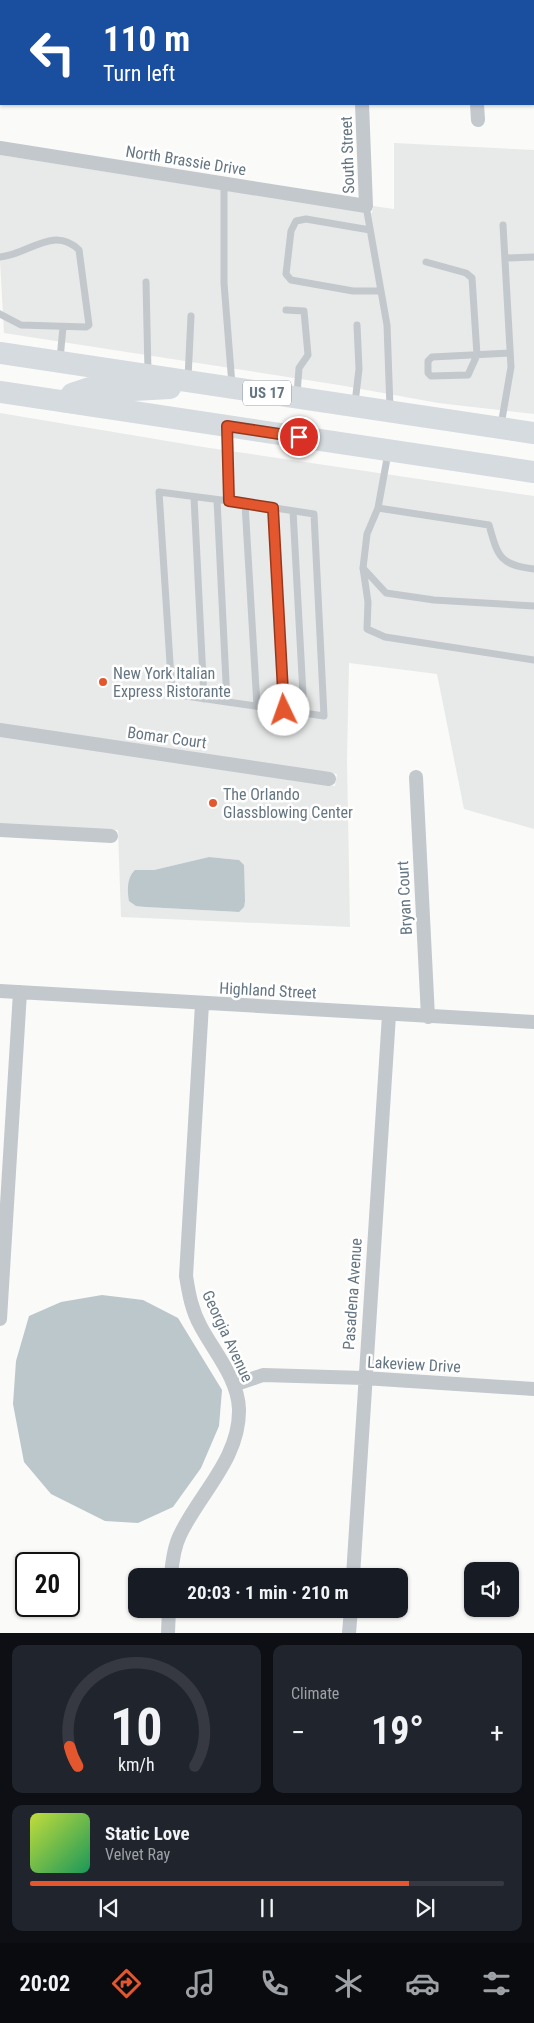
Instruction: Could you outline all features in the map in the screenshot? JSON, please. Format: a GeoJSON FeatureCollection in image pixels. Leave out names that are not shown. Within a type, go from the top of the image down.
{"type":"FeatureCollection","features":[{"type":"Feature","properties":{"kind":"main road","name":"US 17"},"geometry":{"type":"LineString","coordinates":[[0,353],[534,433]]}},
{"type":"Feature","properties":{"kind":"main road"},"geometry":{"type":"LineString","coordinates":[[66,402],[72,394],[90,388],[133,390],[226,387]]}},
{"type":"Feature","properties":{"kind":"main road","name":"US 17"},"geometry":{"type":"LineString","coordinates":[[0,392],[534,472]]}},
{"type":"Feature","properties":{"kind":"street","name":"South Street"},"geometry":{"type":"LineString","coordinates":[[362,105],[366,206]]}},
{"type":"Feature","properties":{"kind":"street"},"geometry":{"type":"LineString","coordinates":[[477,105],[478,120]]}},
{"type":"Feature","properties":{"kind":"street","name":"North Brassie Drive"},"geometry":{"type":"LineString","coordinates":[[0,148],[366,206]]}},
{"type":"Feature","properties":{"kind":"street","name":"Bomar Court"},"geometry":{"type":"LineString","coordinates":[[0,730],[329,779]]}},
{"type":"Feature","properties":{"kind":"street","name":"Bryan Court"},"geometry":{"type":"LineString","coordinates":[[416,778],[428,1017]]}},
{"type":"Feature","properties":{"kind":"street"},"geometry":{"type":"LineString","coordinates":[[0,830],[111,836]]}},
{"type":"Feature","properties":{"kind":"street","name":"Highland Street"},"geometry":{"type":"LineString","coordinates":[[0,991],[534,1022]]}},
{"type":"Feature","properties":{"kind":"street"},"geometry":{"type":"LineString","coordinates":[[0,1320],[20,992]]}},
{"type":"Feature","properties":{"kind":"street","name":"Georgia Avenue"},"geometry":{"type":"LineString","coordinates":[[173,1568],[179,1536],[223,1466],[234,1442],[239,1407],[234,1385],[201,1326],[190,1302],[186,1276],[202,1004]]}},
{"type":"Feature","properties":{"kind":"street","name":"Pasadena Avenue"},"geometry":{"type":"LineString","coordinates":[[352,1568],[389,1015]]}},
{"type":"Feature","properties":{"kind":"street","name":"Lakeview Drive"},"geometry":{"type":"LineString","coordinates":[[234,1385],[263,1375],[364,1378],[534,1389]]}},
{"type":"Feature","properties":{"kind":"street"},"geometry":{"type":"LineString","coordinates":[[168,1633],[169,1618]]}},
{"type":"Feature","properties":{"kind":"street"},"geometry":{"type":"LineString","coordinates":[[349,1633],[350,1618]]}},
{"type":"Feature","properties":{"kind":"lane"},"geometry":{"type":"LineString","coordinates":[[224,184],[226,387]]}},
{"type":"Feature","properties":{"kind":"lane"},"geometry":{"type":"LineString","coordinates":[[366,206],[387,325],[390,411]]}},
{"type":"Feature","properties":{"kind":"lane"},"geometry":{"type":"LineString","coordinates":[[370,230],[306,219],[296,221],[291,231],[286,274],[291,280],[353,291],[381,290]]}},
{"type":"Feature","properties":{"kind":"lane"},"geometry":{"type":"LineString","coordinates":[[500,428],[511,366],[503,225]]}},
{"type":"Feature","properties":{"kind":"lane"},"geometry":{"type":"LineString","coordinates":[[0,257],[48,240],[72,243],[79,250],[89,325],[86,327],[21,325],[0,314]]}},
{"type":"Feature","properties":{"kind":"lane"},"geometry":{"type":"LineString","coordinates":[[505,258],[534,257]]}},
{"type":"Feature","properties":{"kind":"lane"},"geometry":{"type":"LineString","coordinates":[[426,262],[466,273],[472,278],[477,355],[468,375],[432,376],[428,373],[428,361],[432,357],[477,355],[510,353]]}},
{"type":"Feature","properties":{"kind":"lane"},"geometry":{"type":"LineString","coordinates":[[146,282],[148,375]]}},
{"type":"Feature","properties":{"kind":"lane"},"geometry":{"type":"LineString","coordinates":[[286,310],[304,311],[308,355],[299,368],[297,397]]}},
{"type":"Feature","properties":{"kind":"lane"},"geometry":{"type":"LineString","coordinates":[[188,381],[191,316]]}},
{"type":"Feature","properties":{"kind":"lane"},"geometry":{"type":"LineString","coordinates":[[354,406],[359,369],[357,325]]}},
{"type":"Feature","properties":{"kind":"lane"},"geometry":{"type":"LineString","coordinates":[[60,362],[63,327]]}},
{"type":"Feature","properties":{"kind":"lane"},"geometry":{"type":"LineString","coordinates":[[227,426],[229,501]]}},
{"type":"Feature","properties":{"kind":"lane"},"geometry":{"type":"LineString","coordinates":[[389,450],[378,508],[367,534],[363,568],[368,602],[367,629],[385,637],[534,660]]}},
{"type":"Feature","properties":{"kind":"lane"},"geometry":{"type":"LineString","coordinates":[[158,492],[229,501],[314,514],[324,716],[172,694],[158,492]]}},
{"type":"Feature","properties":{"kind":"lane"},"geometry":{"type":"LineString","coordinates":[[194,496],[204,699]]}},
{"type":"Feature","properties":{"kind":"lane"},"geometry":{"type":"LineString","coordinates":[[217,500],[227,702]]}},
{"type":"Feature","properties":{"kind":"lane"},"geometry":{"type":"LineString","coordinates":[[245,504],[256,706]]}},
{"type":"Feature","properties":{"kind":"lane"},"geometry":{"type":"LineString","coordinates":[[273,508],[284,710]]}},
{"type":"Feature","properties":{"kind":"lane"},"geometry":{"type":"LineString","coordinates":[[378,508],[489,525],[496,550],[511,566],[534,570]]}},
{"type":"Feature","properties":{"kind":"lane"},"geometry":{"type":"LineString","coordinates":[[293,511],[304,713]]}},
{"type":"Feature","properties":{"kind":"lane"},"geometry":{"type":"LineString","coordinates":[[363,568],[386,593],[434,600],[534,606]]}},
{"type":"Feature","properties":{"kind":"shaded area"},"geometry":{"type":"Polygon","coordinates":[[[394,143],[534,150],[534,414],[438,403],[339,385],[4,333],[0,261],[0,155],[372,213],[373,206],[394,209],[394,143]]]}},
{"type":"Feature","properties":{"kind":"shaded area"},"geometry":{"type":"Polygon","coordinates":[[[0,413],[203,447],[534,496],[534,829],[464,809],[437,674],[349,663],[347,760],[350,927],[121,917],[118,830],[0,824],[0,736],[335,786],[337,774],[0,724],[0,413]],[[209,857],[154,870],[135,870],[146,907],[239,912],[239,860],[209,857]]]}},
{"type":"Feature","properties":{"kind":"shaded area"},"geometry":{"type":"Polygon","coordinates":[[[209,857],[239,860],[244,865],[245,901],[244,907],[239,912],[136,906],[129,901],[128,884],[130,876],[135,870],[154,870],[209,857]]]}},
{"type":"Feature","properties":{"kind":"shaded area"},"geometry":{"type":"Polygon","coordinates":[[[102,1295],[143,1300],[178,1318],[222,1390],[219,1426],[201,1468],[173,1507],[138,1523],[105,1521],[51,1494],[24,1462],[13,1404],[16,1361],[29,1316],[61,1302],[102,1295]]]}},
{"type":"Feature","properties":{"kind":"place","name":"New York Italian Express Ristorante"},"geometry":{"type":"Point","coordinates":[103,682]}},
{"type":"Feature","properties":{"kind":"place","name":"The Orlando Glassblowing Center"},"geometry":{"type":"Point","coordinates":[213,803]}},
{"type":"Feature","properties":{"kind":"route"},"geometry":{"type":"LineString","coordinates":[[284,710],[273,508],[229,501],[227,426],[299,437]]}}]}
